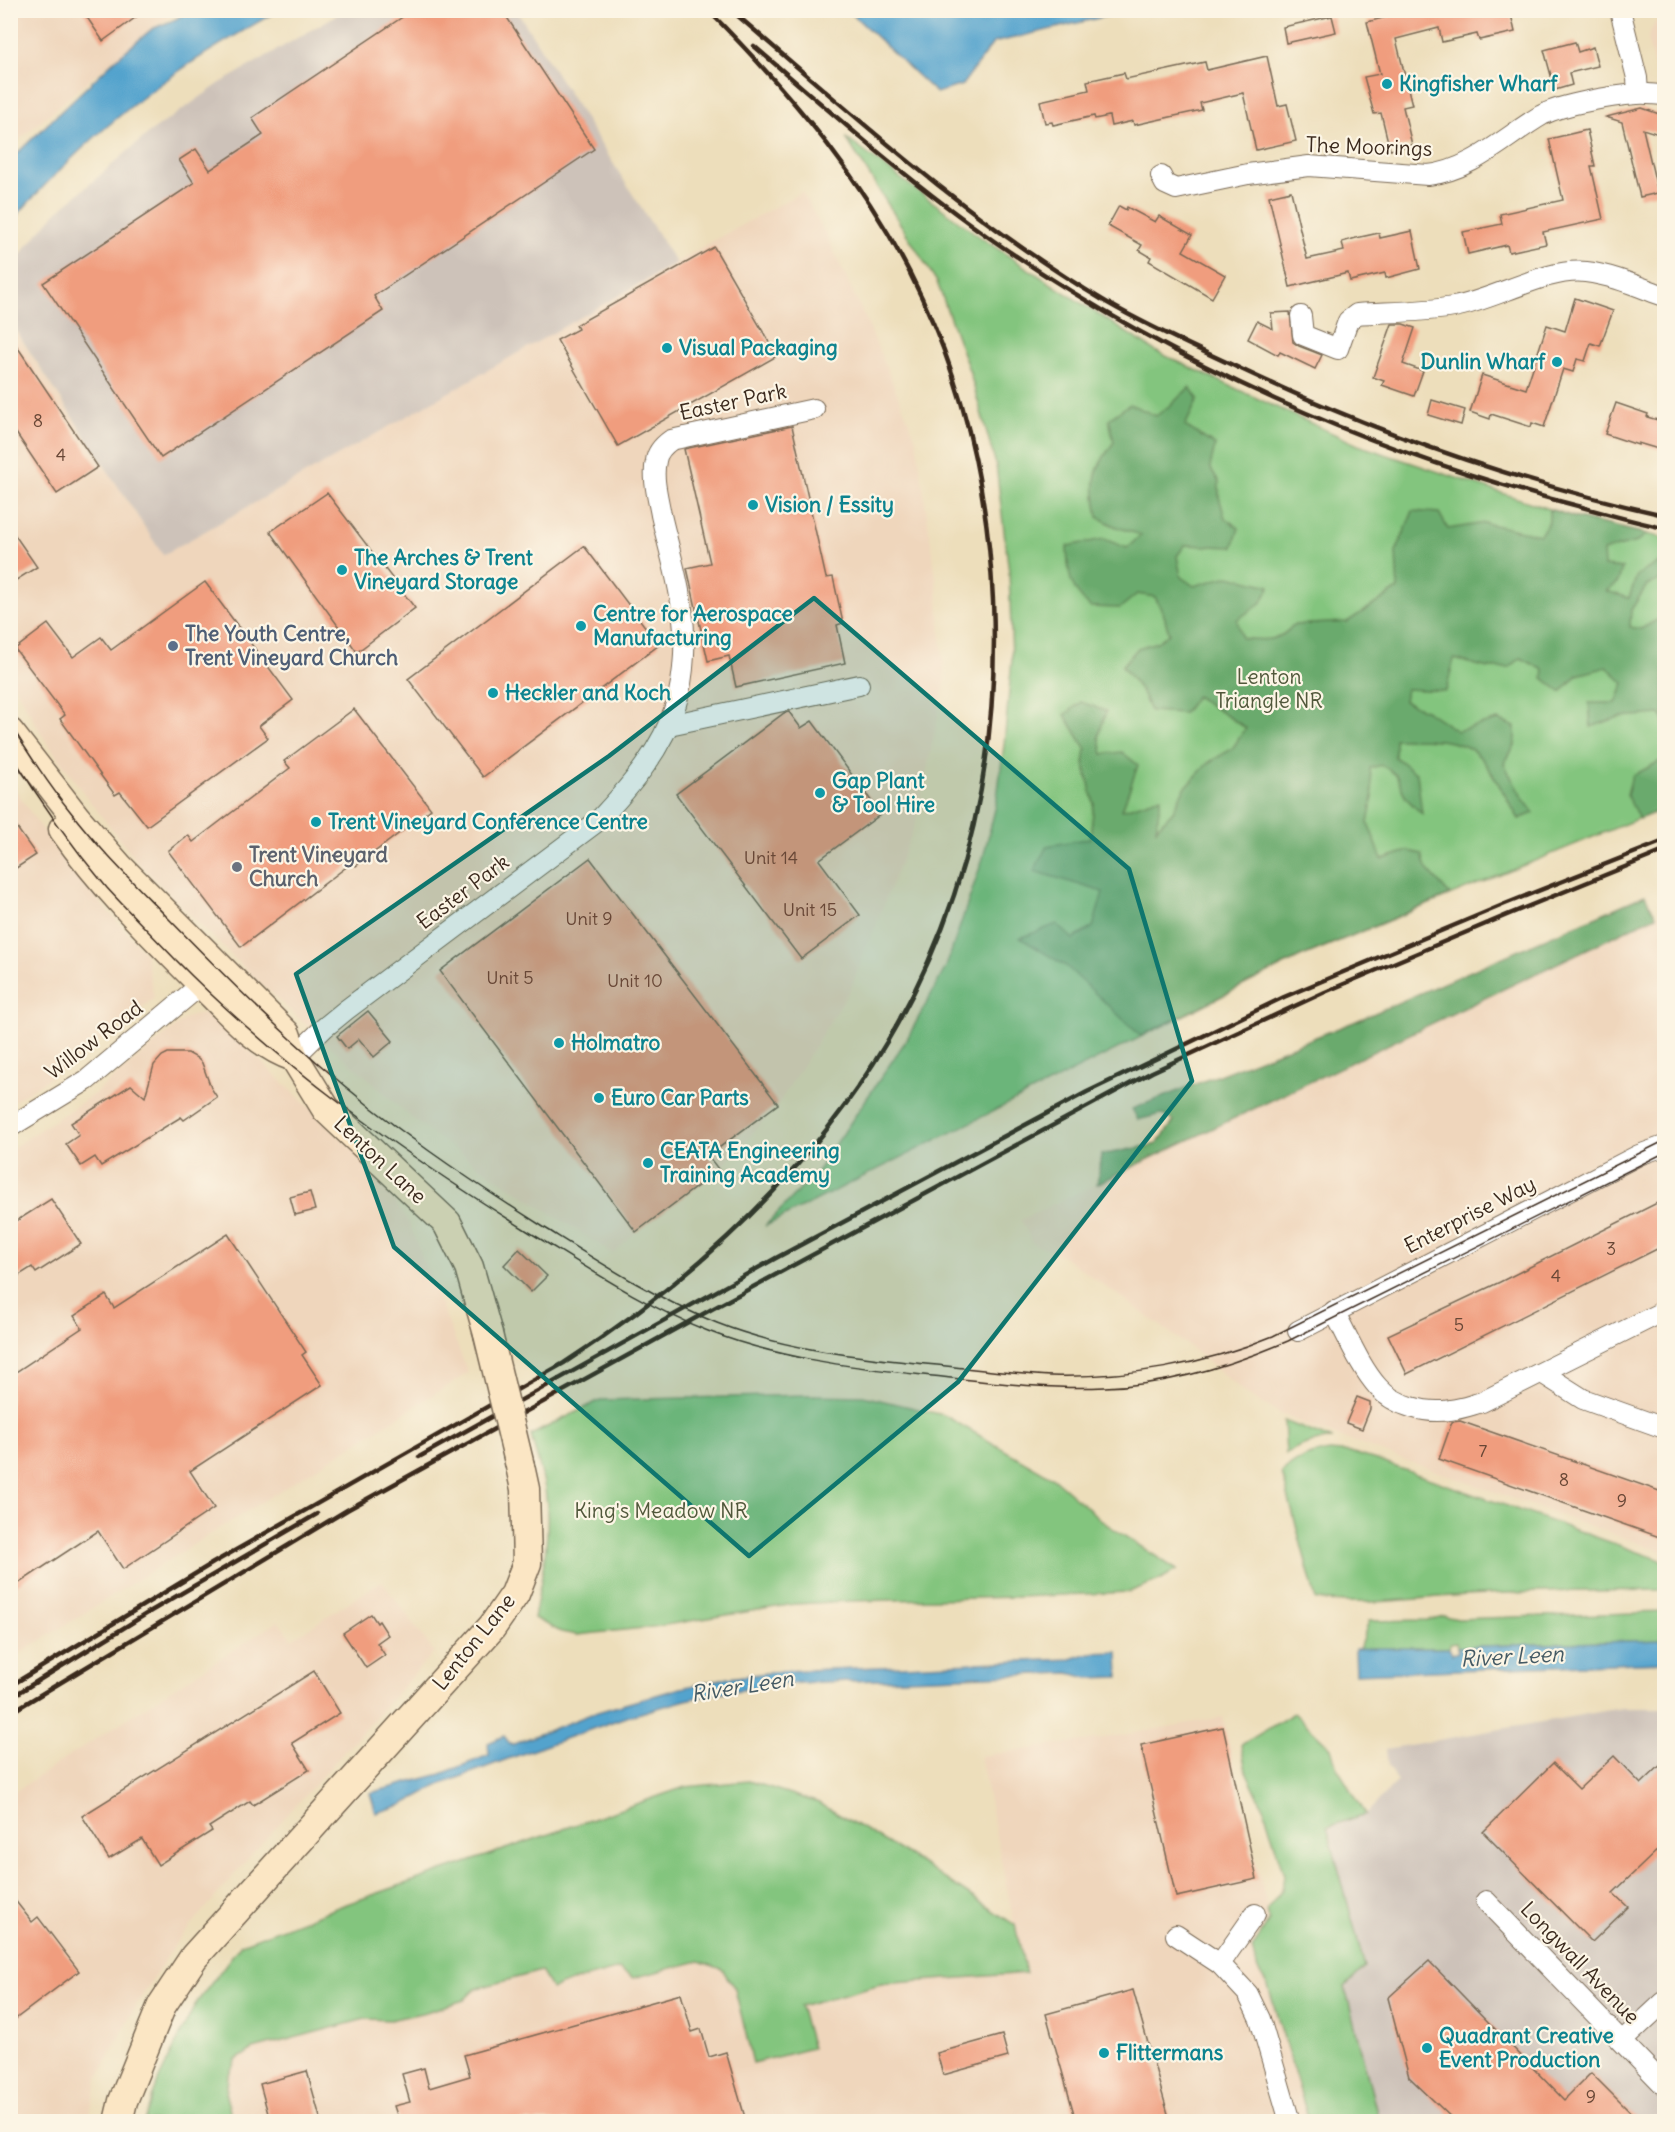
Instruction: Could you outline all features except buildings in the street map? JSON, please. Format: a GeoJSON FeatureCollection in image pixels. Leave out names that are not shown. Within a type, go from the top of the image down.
{"type":"FeatureCollection","features":[{"type":"Feature","properties":{"kind":"street"},"geometry":{"type":"LineString","coordinates":[[1620,10],[1637,78],[1638,93],[1665,96]]}},
{"type":"Feature","properties":{"kind":"street","name":"The Moorings"},"geometry":{"type":"LineString","coordinates":[[1161,176],[1165,184],[1176,189],[1248,174],[1309,166],[1428,175],[1442,174],[1469,161],[1544,114],[1584,102],[1638,93]]}},
{"type":"Feature","properties":{"kind":"street"},"geometry":{"type":"LineString","coordinates":[[1301,316],[1303,335],[1338,349],[1348,321],[1358,314],[1454,307],[1571,271],[1604,275],[1665,296]]}},
{"type":"Feature","properties":{"kind":"street","name":"Easter Park"},"geometry":{"type":"LineString","coordinates":[[294,1057],[324,1028],[598,820],[628,788],[649,759],[669,725],[677,703],[684,632],[682,607],[656,490],[656,459],[659,451],[672,440],[814,409]]}},
{"type":"Feature","properties":{"kind":"street"},"geometry":{"type":"LineString","coordinates":[[669,725],[859,685]]}},
{"type":"Feature","properties":{"kind":"street","name":"Lenton Lane"},"geometry":{"type":"LineString","coordinates":[[10,733],[98,843],[199,949],[286,1034],[294,1057],[326,1109],[447,1223],[469,1267],[488,1334],[525,1489],[527,1563],[515,1594],[492,1627],[194,1957],[162,2005],[123,2101],[118,2121]]}},
{"type":"Feature","properties":{"kind":"street"},"geometry":{"type":"LineString","coordinates":[[10,740],[45,803],[74,845],[112,892],[251,1032],[279,1052],[294,1057]]}},
{"type":"Feature","properties":{"kind":"street"},"geometry":{"type":"LineString","coordinates":[[199,949],[202,984]]}},
{"type":"Feature","properties":{"kind":"street","name":"Willow Road"},"geometry":{"type":"LineString","coordinates":[[10,1127],[87,1080],[202,984]]}},
{"type":"Feature","properties":{"kind":"street","name":"Enterprise Way"},"geometry":{"type":"LineString","coordinates":[[1298,1331],[1640,1155],[1665,1146]]}},
{"type":"Feature","properties":{"kind":"street"},"geometry":{"type":"LineString","coordinates":[[1334,1311],[1379,1389],[1398,1402],[1425,1411],[1450,1410],[1482,1402],[1665,1311]]}},
{"type":"Feature","properties":{"kind":"street"},"geometry":{"type":"LineString","coordinates":[[1542,1373],[1583,1399],[1665,1428]]}},
{"type":"Feature","properties":{"kind":"street","name":"Longwall Avenue"},"geometry":{"type":"LineString","coordinates":[[1486,1900],[1665,2085]]}},
{"type":"Feature","properties":{"kind":"street"},"geometry":{"type":"LineString","coordinates":[[1220,1964],[1254,1914]]}},
{"type":"Feature","properties":{"kind":"street"},"geometry":{"type":"LineString","coordinates":[[1176,1935],[1220,1964],[1248,1994],[1260,2019],[1290,2121]]}},
{"type":"Feature","properties":{"kind":"street"},"geometry":{"type":"LineString","coordinates":[[1622,2041],[1665,2002]]}},
{"type":"Feature","properties":{"kind":"highlighted area"},"geometry":{"type":"Polygon","coordinates":[[[814,598],[1129,869],[1192,1081],[958,1382],[749,1556],[394,1247],[296,974],[609,756],[814,598]]]}},
{"type":"Feature","properties":{"kind":"shaded area"},"geometry":{"type":"Polygon","coordinates":[[[345,10],[517,11],[676,263],[163,555],[11,323],[10,271],[24,250],[55,214],[148,134],[219,84],[345,10]]]}},
{"type":"Feature","properties":{"kind":"shaded area"},"geometry":{"type":"Polygon","coordinates":[[[11,11],[181,11],[149,30],[22,137],[11,149],[11,11]]]}},
{"type":"Feature","properties":{"kind":"shaded area"},"geometry":{"type":"Polygon","coordinates":[[[1664,11],[1664,71],[1654,67],[1648,42],[1649,34],[1664,11]]]}},
{"type":"Feature","properties":{"kind":"shaded area"},"geometry":{"type":"Polygon","coordinates":[[[802,192],[827,237],[868,324],[916,439],[936,578],[945,683],[916,822],[851,988],[777,1106],[721,1169],[636,1232],[613,1254],[477,1165],[418,1123],[292,1012],[140,865],[42,735],[11,679],[10,323],[163,555],[802,192]]]}},
{"type":"Feature","properties":{"kind":"shaded area"},"geometry":{"type":"Polygon","coordinates":[[[10,782],[37,822],[99,901],[145,953],[154,998],[72,1063],[11,1103],[10,782]]]}},
{"type":"Feature","properties":{"kind":"shaded area"},"geometry":{"type":"Polygon","coordinates":[[[1664,912],[1664,1552],[1306,1425],[1279,1413],[1248,1395],[1186,1344],[1063,1256],[1032,1243],[1021,1220],[1664,912]]]}},
{"type":"Feature","properties":{"kind":"shaded area"},"geometry":{"type":"Polygon","coordinates":[[[202,1013],[213,1015],[374,1170],[409,1223],[468,1373],[11,1659],[11,1149],[94,1094],[186,1018],[202,1013]]]}},
{"type":"Feature","properties":{"kind":"shaded area"},"geometry":{"type":"Polygon","coordinates":[[[382,1581],[434,1652],[252,1854],[176,1943],[138,2002],[99,2076],[88,2121],[11,2121],[11,1794],[278,1621],[292,1639],[382,1581]]]}},
{"type":"Feature","properties":{"kind":"shaded area"},"geometry":{"type":"Polygon","coordinates":[[[1622,1708],[1664,1708],[1664,2121],[1379,2121],[1345,1987],[1327,1827],[1366,1814],[1398,1781],[1388,1766],[1386,1749],[1622,1708]]]}},
{"type":"Feature","properties":{"kind":"shaded area"},"geometry":{"type":"Polygon","coordinates":[[[1223,1717],[1270,1920],[1258,1970],[1268,1986],[1309,2121],[144,2122],[158,2081],[195,2005],[241,1944],[341,1906],[685,1787],[749,1781],[819,1803],[913,1858],[1014,1924],[980,1756],[1123,1735],[1223,1717]]]}},
{"type":"Feature","properties":{"kind":"green space","name":"Lenton Triangle NR"},"geometry":{"type":"Polygon","coordinates":[[[846,138],[987,242],[1155,351],[1358,445],[1577,518],[1664,538],[1664,808],[1300,957],[765,1226],[817,1172],[907,1039],[946,967],[983,858],[996,805],[1012,659],[1009,572],[996,465],[970,373],[937,282],[846,138]]]}},
{"type":"Feature","properties":{"kind":"green space"},"geometry":{"type":"Polygon","coordinates":[[[1190,387],[1198,399],[1185,426],[1215,445],[1210,467],[1219,482],[1219,497],[1225,518],[1239,528],[1233,547],[1185,545],[1177,556],[1181,577],[1194,586],[1229,576],[1270,586],[1262,602],[1237,620],[1242,638],[1270,639],[1282,635],[1293,625],[1347,622],[1398,589],[1396,552],[1413,511],[1439,513],[1448,529],[1485,523],[1540,535],[1549,521],[1549,509],[1647,534],[1637,542],[1603,551],[1604,566],[1622,568],[1618,582],[1606,591],[1629,598],[1637,575],[1658,563],[1664,572],[1664,579],[1647,585],[1631,610],[1630,627],[1641,629],[1664,616],[1664,720],[1660,714],[1619,717],[1591,727],[1589,703],[1616,703],[1624,683],[1607,667],[1577,675],[1561,692],[1543,678],[1544,670],[1521,658],[1509,668],[1488,668],[1454,659],[1446,691],[1406,689],[1404,701],[1427,711],[1457,731],[1498,720],[1515,727],[1515,745],[1504,764],[1522,797],[1534,813],[1519,819],[1485,763],[1472,750],[1445,741],[1395,739],[1395,757],[1417,774],[1422,814],[1406,798],[1396,775],[1382,765],[1370,768],[1373,797],[1368,823],[1382,859],[1408,851],[1422,854],[1426,868],[1450,895],[1300,957],[1141,1036],[1066,966],[1020,938],[1057,924],[1073,939],[1093,927],[1103,892],[1034,871],[1047,846],[1090,838],[1094,803],[1084,764],[1086,749],[1065,715],[1081,702],[1106,711],[1099,736],[1103,754],[1122,752],[1138,765],[1122,810],[1161,797],[1156,829],[1173,811],[1184,789],[1209,762],[1232,749],[1246,728],[1196,696],[1184,713],[1150,711],[1142,692],[1122,666],[1138,648],[1157,642],[1169,634],[1164,615],[1155,597],[1137,594],[1120,608],[1090,607],[1074,587],[1069,573],[1067,546],[1104,539],[1127,548],[1141,535],[1114,526],[1098,517],[1095,494],[1096,477],[1101,461],[1114,442],[1109,419],[1130,404],[1156,416],[1190,387]]]}},
{"type":"Feature","properties":{"kind":"green space"},"geometry":{"type":"Polygon","coordinates":[[[1664,759],[1664,809],[1639,819],[1627,795],[1632,776],[1664,759]]]}},
{"type":"Feature","properties":{"kind":"green space"},"geometry":{"type":"Polygon","coordinates":[[[1645,895],[1656,916],[1097,1184],[1101,1155],[1157,1144],[1174,1121],[1162,1114],[1138,1120],[1132,1109],[1354,1022],[1645,895]]]}},
{"type":"Feature","properties":{"kind":"green space","name":"King's Meadow NR"},"geometry":{"type":"Polygon","coordinates":[[[808,1395],[863,1396],[944,1415],[1053,1478],[1106,1524],[1177,1570],[1129,1592],[795,1604],[653,1627],[577,1635],[561,1632],[534,1618],[547,1538],[547,1505],[531,1435],[600,1400],[808,1395]]]}},
{"type":"Feature","properties":{"kind":"green space"},"geometry":{"type":"Polygon","coordinates":[[[1284,1421],[1333,1440],[1308,1443],[1286,1454],[1284,1421]]]}},
{"type":"Feature","properties":{"kind":"green space"},"geometry":{"type":"Polygon","coordinates":[[[1329,1451],[1353,1453],[1376,1460],[1664,1561],[1664,1590],[1467,1595],[1373,1602],[1316,1600],[1282,1473],[1304,1458],[1329,1451]]]}},
{"type":"Feature","properties":{"kind":"green space"},"geometry":{"type":"Polygon","coordinates":[[[1664,1612],[1664,1640],[1457,1647],[1456,1643],[1450,1644],[1449,1648],[1359,1649],[1369,1621],[1427,1620],[1444,1616],[1458,1619],[1664,1612]]]}},
{"type":"Feature","properties":{"kind":"green space"},"geometry":{"type":"Polygon","coordinates":[[[1294,1713],[1331,1748],[1337,1768],[1366,1814],[1327,1827],[1365,1967],[1345,1987],[1379,2121],[1309,2121],[1268,1986],[1258,1970],[1252,1949],[1269,1920],[1267,1910],[1282,1890],[1284,1875],[1264,1809],[1246,1771],[1241,1745],[1294,1713]]]}},
{"type":"Feature","properties":{"kind":"green space"},"geometry":{"type":"Polygon","coordinates":[[[749,1781],[819,1803],[913,1858],[1015,1925],[1026,1973],[881,1984],[800,2006],[812,2048],[753,2063],[735,1989],[722,1969],[699,1961],[633,1978],[619,1969],[560,1985],[552,1990],[541,1971],[475,1989],[464,2000],[426,2012],[390,2020],[365,2019],[253,2049],[236,2060],[228,2076],[226,2096],[233,2121],[144,2121],[158,2081],[195,2005],[241,1944],[341,1906],[685,1787],[749,1781]]]}},
{"type":"Feature","properties":{"kind":"water"},"geometry":{"type":"Polygon","coordinates":[[[190,10],[277,11],[169,78],[115,119],[44,186],[11,222],[11,159],[116,59],[152,29],[190,10]]]}},
{"type":"Feature","properties":{"kind":"water"},"geometry":{"type":"Polygon","coordinates":[[[849,11],[1128,11],[993,43],[962,85],[936,93],[849,11]]]}},
{"type":"Feature","properties":{"kind":"water","name":"River Leen"},"geometry":{"type":"Polygon","coordinates":[[[1664,1640],[1664,1662],[1356,1674],[1355,1649],[1449,1648],[1452,1654],[1458,1652],[1457,1647],[1664,1640]]]}},
{"type":"Feature","properties":{"kind":"water","name":"River Leen"},"geometry":{"type":"Polygon","coordinates":[[[1118,1652],[1119,1677],[1088,1678],[1069,1673],[797,1683],[724,1692],[623,1718],[439,1785],[402,1805],[376,1813],[370,1793],[441,1774],[489,1755],[488,1743],[504,1736],[511,1745],[594,1713],[721,1679],[783,1671],[1071,1659],[1089,1653],[1118,1652]]]}},
{"type":"Feature","properties":{"kind":"tram line"},"geometry":{"type":"LineString","coordinates":[[10,724],[54,790],[105,852],[167,917],[299,1047],[373,1109],[515,1209],[608,1267],[694,1313],[765,1339],[815,1350],[865,1357],[1051,1376],[1108,1375],[1192,1362],[1220,1355],[1273,1336],[1664,1141]]}},
{"type":"Feature","properties":{"kind":"tram line"},"geometry":{"type":"LineString","coordinates":[[10,752],[68,839],[107,888],[215,998],[300,1072],[435,1171],[595,1273],[684,1321],[734,1340],[787,1355],[868,1369],[991,1382],[1082,1388],[1129,1385],[1199,1373],[1288,1341],[1664,1153]]}},
{"type":"Feature","properties":{"kind":"railway"},"geometry":{"type":"LineString","coordinates":[[10,1686],[213,1563],[564,1363],[662,1293],[749,1216],[825,1132],[887,1041],[936,943],[971,836],[990,722],[993,600],[986,522],[972,445],[951,370],[937,334],[902,257],[879,218],[828,145],[800,110],[708,10]]}},
{"type":"Feature","properties":{"kind":"railway"},"geometry":{"type":"LineString","coordinates":[[731,10],[866,126],[959,201],[1006,237],[1122,311],[1292,392],[1396,435],[1502,472],[1664,515]]}},
{"type":"Feature","properties":{"kind":"railway"},"geometry":{"type":"LineString","coordinates":[[754,46],[901,171],[962,218],[1061,285],[1130,326],[1274,399],[1349,431],[1501,484],[1664,528]]}},
{"type":"Feature","properties":{"kind":"railway"},"geometry":{"type":"LineString","coordinates":[[419,1457],[776,1258],[1087,1092],[1284,997],[1505,904],[1664,841]]}},
{"type":"Feature","properties":{"kind":"railway"},"geometry":{"type":"LineString","coordinates":[[10,1713],[347,1510],[712,1309],[1152,1072],[1325,992],[1664,851]]}},
{"type":"Feature","properties":{"kind":"railway"},"geometry":{"type":"LineString","coordinates":[[10,1698],[151,1611],[317,1514]]}},
{"type":"Feature","properties":{"kind":"place","name":"Kingfisher Wharf"},"geometry":{"type":"Point","coordinates":[1387,84]}},
{"type":"Feature","properties":{"kind":"place","name":"Visual Packaging"},"geometry":{"type":"Point","coordinates":[667,348]}},
{"type":"Feature","properties":{"kind":"place","name":"Dunlin Wharf"},"geometry":{"type":"Point","coordinates":[1557,362]}},
{"type":"Feature","properties":{"kind":"place","name":"Vision / Essity"},"geometry":{"type":"Point","coordinates":[753,505]}},
{"type":"Feature","properties":{"kind":"place","name":"The Arches & Trent Vineyard Storage"},"geometry":{"type":"Point","coordinates":[342,570]}},
{"type":"Feature","properties":{"kind":"place","name":"Centre for Aerospace Manufacturing"},"geometry":{"type":"Point","coordinates":[581,626]}},
{"type":"Feature","properties":{"kind":"place","name":"The Youth Centre, Trent Vineyard Church"},"geometry":{"type":"Point","coordinates":[173,646]}},
{"type":"Feature","properties":{"kind":"place","name":"Heckler and Koch"},"geometry":{"type":"Point","coordinates":[493,693]}},
{"type":"Feature","properties":{"kind":"place","name":"Gap Plant & Tool Hire"},"geometry":{"type":"Point","coordinates":[820,793]}},
{"type":"Feature","properties":{"kind":"place","name":"Trent Vineyard Conference Centre"},"geometry":{"type":"Point","coordinates":[316,822]}},
{"type":"Feature","properties":{"kind":"place","name":"Trent Vineyard Church"},"geometry":{"type":"Point","coordinates":[237,867]}},
{"type":"Feature","properties":{"kind":"place","name":"Holmatro"},"geometry":{"type":"Point","coordinates":[559,1043]}},
{"type":"Feature","properties":{"kind":"place","name":"Euro Car Parts"},"geometry":{"type":"Point","coordinates":[599,1098]}},
{"type":"Feature","properties":{"kind":"place","name":"CEATA Engineering Training Academy"},"geometry":{"type":"Point","coordinates":[648,1163]}},
{"type":"Feature","properties":{"kind":"place","name":"Quadrant Creative Event Production"},"geometry":{"type":"Point","coordinates":[1427,2048]}},
{"type":"Feature","properties":{"kind":"place","name":"Flittermans"},"geometry":{"type":"Point","coordinates":[1104,2053]}}]}
